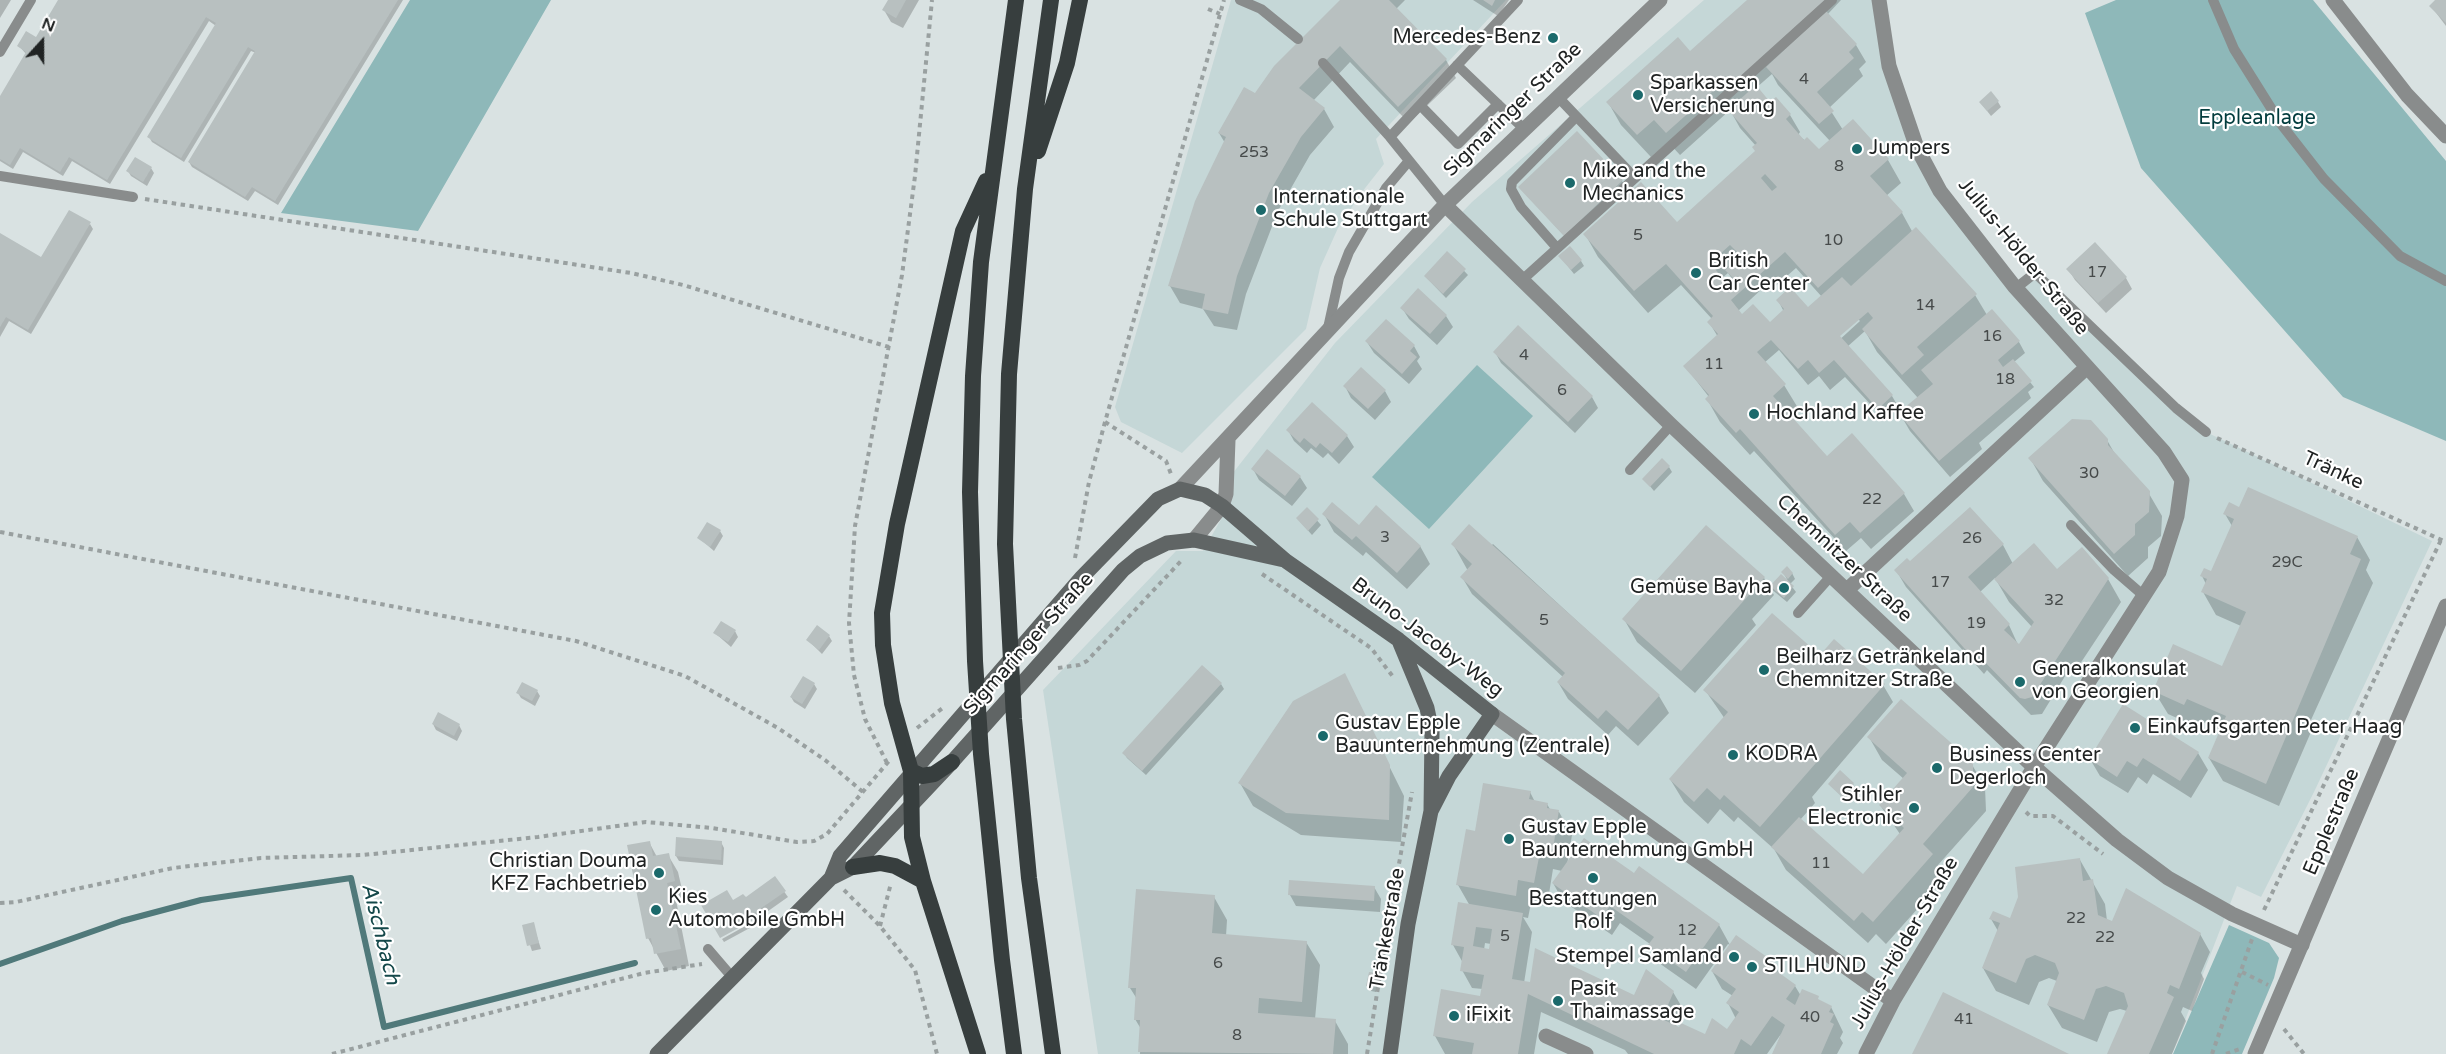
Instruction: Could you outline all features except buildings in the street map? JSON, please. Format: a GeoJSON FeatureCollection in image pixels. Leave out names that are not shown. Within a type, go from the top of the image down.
{"type":"FeatureCollection","features":[{"type":"Feature","properties":{"kind":"highway"},"geometry":{"type":"LineString","coordinates":[[1014,1054],[981,754],[975,661],[970,492],[973,387],[981,262],[992,166],[1016,0]]}},
{"type":"Feature","properties":{"kind":"highway"},"geometry":{"type":"LineString","coordinates":[[1051,0],[1025,189],[1005,431],[1007,624],[1014,719],[1029,878],[1053,1054]]}},
{"type":"Feature","properties":{"kind":"highway"},"geometry":{"type":"LineString","coordinates":[[1025,189],[1067,63],[1080,0]]}},
{"type":"Feature","properties":{"kind":"highway"},"geometry":{"type":"LineString","coordinates":[[978,1054],[923,881],[912,837],[911,771],[886,674],[882,613],[887,574],[963,231],[992,166]]}},
{"type":"Feature","properties":{"kind":"highway"},"geometry":{"type":"LineString","coordinates":[[911,771],[922,776],[934,774],[952,762]]}},
{"type":"Feature","properties":{"kind":"highway"},"geometry":{"type":"LineString","coordinates":[[853,867],[880,863],[895,866],[923,881]]}},
{"type":"Feature","properties":{"kind":"main road","name":"Sigmaringer Straße"},"geometry":{"type":"LineString","coordinates":[[831,878],[840,856],[911,771],[1125,531],[1158,499],[1180,489]]}},
{"type":"Feature","properties":{"kind":"main road","name":"Bruno-Jacoby-Weg"},"geometry":{"type":"LineString","coordinates":[[1180,489],[1205,495],[1222,506],[1286,561],[1399,640],[1492,714]]}},
{"type":"Feature","properties":{"kind":"main road","name":"Sigmaringer Straße"},"geometry":{"type":"LineString","coordinates":[[657,1054],[831,878],[853,867],[952,762],[1123,570],[1140,556],[1167,543],[1192,548]]}},
{"type":"Feature","properties":{"kind":"main road","name":"Bruno-Jacoby-Weg"},"geometry":{"type":"LineString","coordinates":[[1192,548],[1286,561]]}},
{"type":"Feature","properties":{"kind":"main road","name":"Tränkestraße"},"geometry":{"type":"LineString","coordinates":[[1390,1054],[1408,924],[1431,811],[1432,732],[1427,708],[1399,640]]}},
{"type":"Feature","properties":{"kind":"main road","name":"Tränkestraße"},"geometry":{"type":"LineString","coordinates":[[1431,811],[1449,776],[1492,714]]}},
{"type":"Feature","properties":{"kind":"street","name":"Sigmaringer Straße"},"geometry":{"type":"LineString","coordinates":[[1180,489],[1445,205],[1523,128],[1660,0]]}},
{"type":"Feature","properties":{"kind":"street","name":"Julius-Hölder-Straße"},"geometry":{"type":"LineString","coordinates":[[1866,1054],[1893,1001],[2034,767],[2159,572],[2177,516],[2182,480],[2164,452],[2016,288],[1940,191],[1917,148],[1889,66],[1879,0]]}},
{"type":"Feature","properties":{"kind":"street"},"geometry":{"type":"LineString","coordinates":[[2333,0],[2407,95],[2446,136]]}},
{"type":"Feature","properties":{"kind":"street","name":"Chemnitzer Straße"},"geometry":{"type":"LineString","coordinates":[[1445,205],[1671,425],[2034,767],[2117,840],[2168,878],[2232,914],[2302,945]]}},
{"type":"Feature","properties":{"kind":"street"},"geometry":{"type":"LineString","coordinates":[[1847,590],[2087,367]]}},
{"type":"Feature","properties":{"kind":"street"},"geometry":{"type":"LineString","coordinates":[[1192,548],[1222,506],[1226,494],[1228,440]]}},
{"type":"Feature","properties":{"kind":"street","name":"Epplestraße"},"geometry":{"type":"LineString","coordinates":[[2255,1054],[2446,606]]}},
{"type":"Feature","properties":{"kind":"street","name":"Bruno-Jacoby-Weg"},"geometry":{"type":"LineString","coordinates":[[1492,714],[1893,1001]]}},
{"type":"Feature","properties":{"kind":"street"},"geometry":{"type":"LineString","coordinates":[[1546,1036],[1586,1054]]}},
{"type":"Feature","properties":{"kind":"lane"},"geometry":{"type":"LineString","coordinates":[[0,52],[31,0]]}},
{"type":"Feature","properties":{"kind":"lane"},"geometry":{"type":"LineString","coordinates":[[1240,0],[1261,9],[1298,39]]}},
{"type":"Feature","properties":{"kind":"lane"},"geometry":{"type":"LineString","coordinates":[[1390,137],[1518,0]]}},
{"type":"Feature","properties":{"kind":"lane"},"geometry":{"type":"LineString","coordinates":[[1521,281],[1832,0]]}},
{"type":"Feature","properties":{"kind":"lane"},"geometry":{"type":"LineString","coordinates":[[2213,0],[2234,49],[2281,124],[2324,178],[2400,256],[2446,281]]}},
{"type":"Feature","properties":{"kind":"lane"},"geometry":{"type":"LineString","coordinates":[[1323,63],[1390,137],[1445,205]]}},
{"type":"Feature","properties":{"kind":"lane"},"geometry":{"type":"LineString","coordinates":[[1457,65],[1523,128]]}},
{"type":"Feature","properties":{"kind":"lane"},"geometry":{"type":"LineString","coordinates":[[1557,96],[1635,177]]}},
{"type":"Feature","properties":{"kind":"lane"},"geometry":{"type":"LineString","coordinates":[[1420,105],[1458,144],[1498,104]]}},
{"type":"Feature","properties":{"kind":"lane"},"geometry":{"type":"LineString","coordinates":[[1557,248],[1521,207],[1511,189],[1512,182],[1576,117]]}},
{"type":"Feature","properties":{"kind":"lane"},"geometry":{"type":"LineString","coordinates":[[1328,328],[1339,278],[1350,252],[1386,188],[1408,162]]}},
{"type":"Feature","properties":{"kind":"lane"},"geometry":{"type":"LineString","coordinates":[[0,176],[133,197]]}},
{"type":"Feature","properties":{"kind":"lane"},"geometry":{"type":"LineString","coordinates":[[2016,288],[2035,273],[2176,408],[2206,432]]}},
{"type":"Feature","properties":{"kind":"lane"},"geometry":{"type":"LineString","coordinates":[[1630,470],[1671,425]]}},
{"type":"Feature","properties":{"kind":"lane"},"geometry":{"type":"LineString","coordinates":[[2071,525],[2114,570],[2144,596]]}},
{"type":"Feature","properties":{"kind":"lane"},"geometry":{"type":"LineString","coordinates":[[1798,613],[1831,576]]}},
{"type":"Feature","properties":{"kind":"lane"},"geometry":{"type":"LineString","coordinates":[[708,950],[732,977]]}},
{"type":"Feature","properties":{"kind":"path"},"geometry":{"type":"LineString","coordinates":[[0,903],[16,902],[173,868],[261,858],[363,855],[538,837],[646,822],[712,828],[797,842],[814,841],[827,834],[887,763],[866,719],[854,675],[849,623],[855,526],[889,347],[915,176],[932,0]]}},
{"type":"Feature","properties":{"kind":"path"},"geometry":{"type":"LineString","coordinates":[[1075,565],[1076,547],[1089,482],[1224,0]]}},
{"type":"Feature","properties":{"kind":"path"},"geometry":{"type":"LineString","coordinates":[[1208,9],[1220,14]]}},
{"type":"Feature","properties":{"kind":"path"},"geometry":{"type":"LineString","coordinates":[[133,197],[631,273],[683,285],[889,347]]}},
{"type":"Feature","properties":{"kind":"path"},"geometry":{"type":"LineString","coordinates":[[1105,422],[1166,460],[1180,489]]}},
{"type":"Feature","properties":{"kind":"path","name":"Tränke"},"geometry":{"type":"LineString","coordinates":[[2206,432],[2444,541]]}},
{"type":"Feature","properties":{"kind":"path"},"geometry":{"type":"LineString","coordinates":[[0,532],[576,640],[686,676],[778,728],[825,760],[863,792]]}},
{"type":"Feature","properties":{"kind":"path"},"geometry":{"type":"LineString","coordinates":[[2212,1054],[2258,926],[2444,541]]}},
{"type":"Feature","properties":{"kind":"path"},"geometry":{"type":"LineString","coordinates":[[1054,669],[1079,665],[1086,661],[1192,548]]}},
{"type":"Feature","properties":{"kind":"path"},"geometry":{"type":"LineString","coordinates":[[1255,570],[1371,648],[1397,683]]}},
{"type":"Feature","properties":{"kind":"path"},"geometry":{"type":"LineString","coordinates":[[1390,913],[1412,790]]}},
{"type":"Feature","properties":{"kind":"path"},"geometry":{"type":"LineString","coordinates":[[2014,800],[2030,816],[2053,816],[2089,843]]}},
{"type":"Feature","properties":{"kind":"path"},"geometry":{"type":"LineString","coordinates":[[831,878],[880,926],[915,970],[937,1054]]}},
{"type":"Feature","properties":{"kind":"path"},"geometry":{"type":"LineString","coordinates":[[1367,1054],[1388,925]]}},
{"type":"Feature","properties":{"kind":"path"},"geometry":{"type":"LineString","coordinates":[[332,1054],[644,973],[717,962]]}},
{"type":"Feature","properties":{"kind":"path"},"geometry":{"type":"LineString","coordinates":[[2242,972],[2282,992]]}},
{"type":"Feature","properties":{"kind":"path"},"geometry":{"type":"LineString","coordinates":[[2270,1020],[2286,1030],[2304,1054]]}},
{"type":"Feature","properties":{"kind":"shaded area","name":"Internationale Schule Stuttgart"},"geometry":{"type":"Polygon","coordinates":[[[1231,0],[1506,0],[1376,139],[1384,164],[1338,228],[1320,268],[1306,329],[1182,453],[1121,422],[1115,407],[1231,0]]]}},
{"type":"Feature","properties":{"kind":"shaded area"},"geometry":{"type":"Polygon","coordinates":[[[1704,0],[1879,0],[1917,148],[2015,288],[2035,273],[2206,432],[2432,541],[2314,792],[2261,897],[2237,886],[2172,1054],[1098,1054],[1043,690],[1176,551],[1203,551],[1228,507],[1225,483],[1335,343],[1472,202],[1704,0]]]}},
{"type":"Feature","properties":{"kind":"green space"},"geometry":{"type":"Polygon","coordinates":[[[410,0],[551,0],[418,231],[281,213],[410,0]]]}},
{"type":"Feature","properties":{"kind":"green space","name":"Eppleanlage"},"geometry":{"type":"Polygon","coordinates":[[[2116,0],[2313,0],[2446,161],[2446,441],[2343,397],[2141,168],[2085,13],[2116,0]]]}},
{"type":"Feature","properties":{"kind":"green space"},"geometry":{"type":"Polygon","coordinates":[[[1477,365],[1533,416],[1429,529],[1372,477],[1477,365]]]}},
{"type":"Feature","properties":{"kind":"green space"},"geometry":{"type":"Polygon","coordinates":[[[2229,925],[2269,943],[2279,958],[2274,978],[2242,1054],[2173,1054],[2229,925]]]}},
{"type":"Feature","properties":{"kind":"waterway","name":"Aischbach"},"geometry":{"type":"LineString","coordinates":[[0,964],[122,921],[201,900],[351,878],[384,1027],[635,963]]}},
{"type":"Feature","properties":{"kind":"place","name":"Mercedes-Benz"},"geometry":{"type":"Point","coordinates":[1553,38]}},
{"type":"Feature","properties":{"kind":"place","name":"Sparkassen Versicherung"},"geometry":{"type":"Point","coordinates":[1638,95]}},
{"type":"Feature","properties":{"kind":"place","name":"Jumpers"},"geometry":{"type":"Point","coordinates":[1857,149]}},
{"type":"Feature","properties":{"kind":"place","name":"Mike and the Mechanics"},"geometry":{"type":"Point","coordinates":[1570,183]}},
{"type":"Feature","properties":{"kind":"place","name":"Internationale Schule Stuttgart"},"geometry":{"type":"Point","coordinates":[1261,210]}},
{"type":"Feature","properties":{"kind":"place","name":"British Car Center"},"geometry":{"type":"Point","coordinates":[1696,273]}},
{"type":"Feature","properties":{"kind":"place","name":"Hochland Kaffee"},"geometry":{"type":"Point","coordinates":[1754,414]}},
{"type":"Feature","properties":{"kind":"place","name":"Gemüse Bayha"},"geometry":{"type":"Point","coordinates":[1784,588]}},
{"type":"Feature","properties":{"kind":"place","name":"Beilharz Getränkeland Chemnitzer Straße"},"geometry":{"type":"Point","coordinates":[1764,670]}},
{"type":"Feature","properties":{"kind":"place","name":"Generalkonsulat von Georgien"},"geometry":{"type":"Point","coordinates":[2020,682]}},
{"type":"Feature","properties":{"kind":"place","name":"Einkaufsgarten Peter Haag"},"geometry":{"type":"Point","coordinates":[2135,728]}},
{"type":"Feature","properties":{"kind":"place","name":"Gustav Epple Bauunternehmung (Zentrale)"},"geometry":{"type":"Point","coordinates":[1323,736]}},
{"type":"Feature","properties":{"kind":"place","name":"KODRA"},"geometry":{"type":"Point","coordinates":[1733,755]}},
{"type":"Feature","properties":{"kind":"place","name":"Business Center Degerloch"},"geometry":{"type":"Point","coordinates":[1937,768]}},
{"type":"Feature","properties":{"kind":"place","name":"Stihler Electronic"},"geometry":{"type":"Point","coordinates":[1914,808]}},
{"type":"Feature","properties":{"kind":"place","name":"Gustav Epple Baunternehmung GmbH"},"geometry":{"type":"Point","coordinates":[1509,839]}},
{"type":"Feature","properties":{"kind":"place","name":"Christian Douma KFZ Fachbetrieb"},"geometry":{"type":"Point","coordinates":[659,873]}},
{"type":"Feature","properties":{"kind":"place","name":"Bestattungen Rolf"},"geometry":{"type":"Point","coordinates":[1593,878]}},
{"type":"Feature","properties":{"kind":"place","name":"Kies Automobile GmbH"},"geometry":{"type":"Point","coordinates":[656,910]}},
{"type":"Feature","properties":{"kind":"place","name":"Stempel Samland"},"geometry":{"type":"Point","coordinates":[1734,957]}},
{"type":"Feature","properties":{"kind":"place","name":"STILHUND"},"geometry":{"type":"Point","coordinates":[1752,967]}},
{"type":"Feature","properties":{"kind":"place","name":"Pasit Thaimassage"},"geometry":{"type":"Point","coordinates":[1558,1001]}},
{"type":"Feature","properties":{"kind":"place","name":"iFixit"},"geometry":{"type":"Point","coordinates":[1454,1016]}}]}
